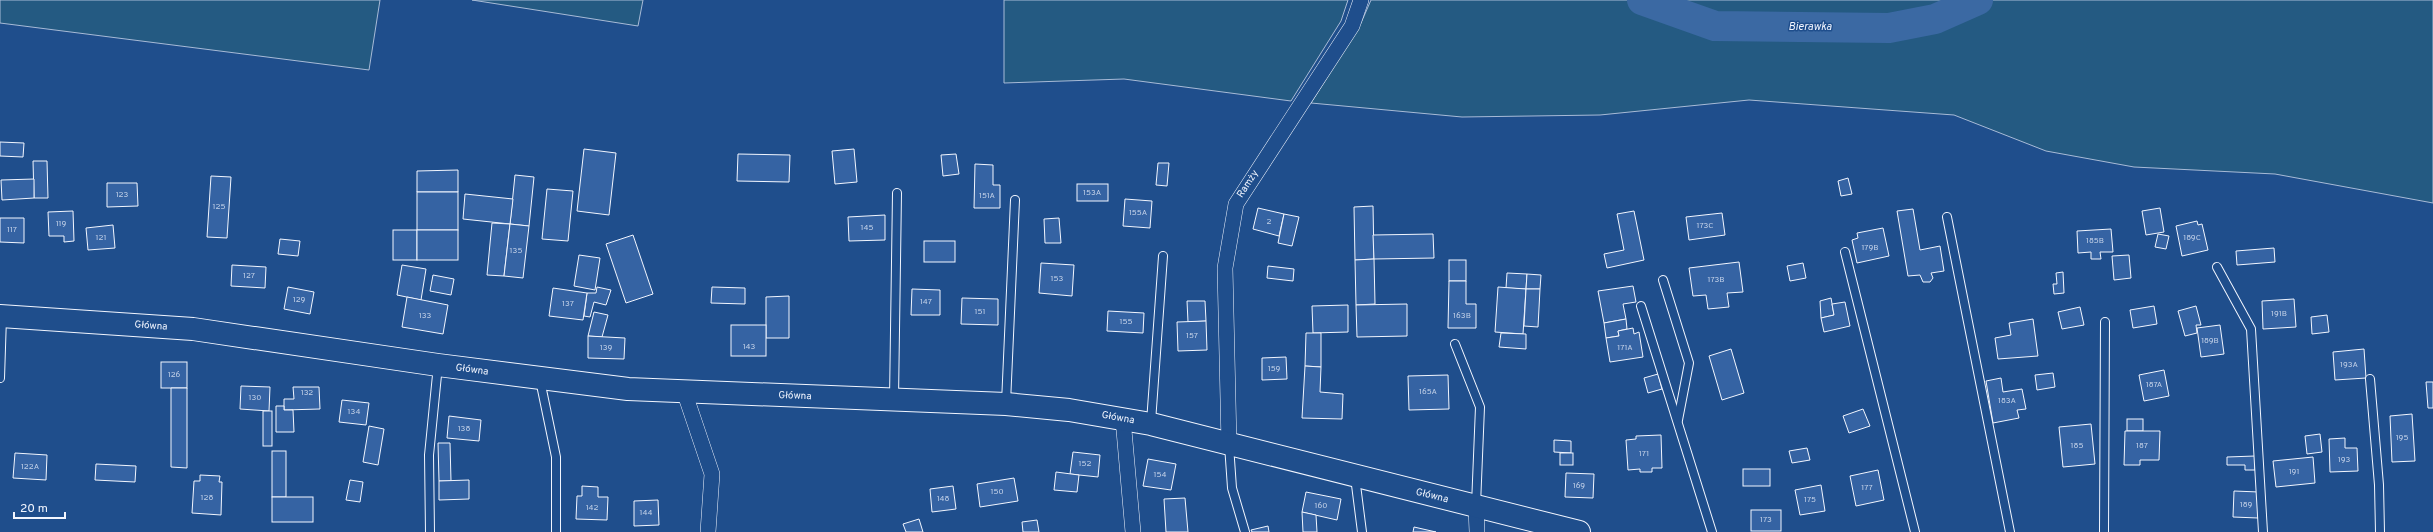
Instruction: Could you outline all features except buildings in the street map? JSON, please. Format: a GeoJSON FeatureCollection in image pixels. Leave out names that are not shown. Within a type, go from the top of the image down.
{"type":"FeatureCollection","features":[{"type":"Feature","properties":{"kind":"main road","name":"Główna"},"geometry":{"type":"LineString","coordinates":[[1,316],[193,329],[539,379],[628,389],[1006,404],[1069,410],[1151,424],[1355,477],[1579,532]]}},
{"type":"Feature","properties":{"kind":"street","name":"Ramży"},"geometry":{"type":"LineString","coordinates":[[1229,444],[1225,268],[1236,204],[1352,26],[1361,0]]}},
{"type":"Feature","properties":{"kind":"street"},"geometry":{"type":"LineString","coordinates":[[684,391],[712,474],[708,532]]}},
{"type":"Feature","properties":{"kind":"street"},"geometry":{"type":"LineString","coordinates":[[1123,419],[1133,532]]}},
{"type":"Feature","properties":{"kind":"street"},"geometry":{"type":"LineString","coordinates":[[1476,507],[1477,532]]}},
{"type":"Feature","properties":{"kind":"lane"},"geometry":{"type":"LineString","coordinates":[[894,400],[897,193]]}},
{"type":"Feature","properties":{"kind":"lane"},"geometry":{"type":"LineString","coordinates":[[1006,404],[1015,200]]}},
{"type":"Feature","properties":{"kind":"lane"},"geometry":{"type":"LineString","coordinates":[[1947,217],[2010,532]]}},
{"type":"Feature","properties":{"kind":"lane"},"geometry":{"type":"LineString","coordinates":[[1845,252],[1915,532]]}},
{"type":"Feature","properties":{"kind":"lane"},"geometry":{"type":"LineString","coordinates":[[1151,424],[1163,256]]}},
{"type":"Feature","properties":{"kind":"lane"},"geometry":{"type":"LineString","coordinates":[[2217,267],[2251,328],[2263,532]]}},
{"type":"Feature","properties":{"kind":"lane"},"geometry":{"type":"LineString","coordinates":[[1663,280],[1689,363],[1678,421]]}},
{"type":"Feature","properties":{"kind":"lane"},"geometry":{"type":"LineString","coordinates":[[1642,306],[1712,532]]}},
{"type":"Feature","properties":{"kind":"lane"},"geometry":{"type":"LineString","coordinates":[[0,378],[1,316]]}},
{"type":"Feature","properties":{"kind":"lane"},"geometry":{"type":"LineString","coordinates":[[2104,532],[2105,322]]}},
{"type":"Feature","properties":{"kind":"lane"},"geometry":{"type":"LineString","coordinates":[[1454,344],[1480,407],[1476,507]]}},
{"type":"Feature","properties":{"kind":"lane"},"geometry":{"type":"LineString","coordinates":[[430,532],[429,455],[438,365]]}},
{"type":"Feature","properties":{"kind":"lane"},"geometry":{"type":"LineString","coordinates":[[539,379],[556,457],[556,532]]}},
{"type":"Feature","properties":{"kind":"lane"},"geometry":{"type":"LineString","coordinates":[[2370,379],[2379,485],[2380,532]]}},
{"type":"Feature","properties":{"kind":"lane"},"geometry":{"type":"LineString","coordinates":[[1229,444],[1232,488],[1245,532]]}},
{"type":"Feature","properties":{"kind":"lane"},"geometry":{"type":"LineString","coordinates":[[1355,477],[1362,532]]}},
{"type":"Feature","properties":{"kind":"shaded area"},"geometry":{"type":"Polygon","coordinates":[[[0,0],[380,0],[369,70],[0,23],[0,0]]]}},
{"type":"Feature","properties":{"kind":"shaded area"},"geometry":{"type":"Polygon","coordinates":[[[472,0],[643,0],[638,26],[472,0]]]}},
{"type":"Feature","properties":{"kind":"shaded area"},"geometry":{"type":"Polygon","coordinates":[[[1004,0],[1348,0],[1341,21],[1291,101],[1124,79],[1004,83],[1004,0]]]}},
{"type":"Feature","properties":{"kind":"shaded area"},"geometry":{"type":"Polygon","coordinates":[[[1371,0],[1631,0],[1683,19],[1723,30],[1888,32],[1930,24],[1964,10],[1895,19],[1719,19],[1664,0],[2433,0],[2433,203],[2275,174],[2134,167],[2046,151],[1954,115],[1749,100],[1600,115],[1462,117],[1311,103],[1361,23],[1371,0]]]}},
{"type":"Feature","properties":{"kind":"waterway","name":"Bierawka"},"geometry":{"type":"LineString","coordinates":[[1642,0],[1715,26],[1889,28],[1935,19],[1978,0]]}}]}
